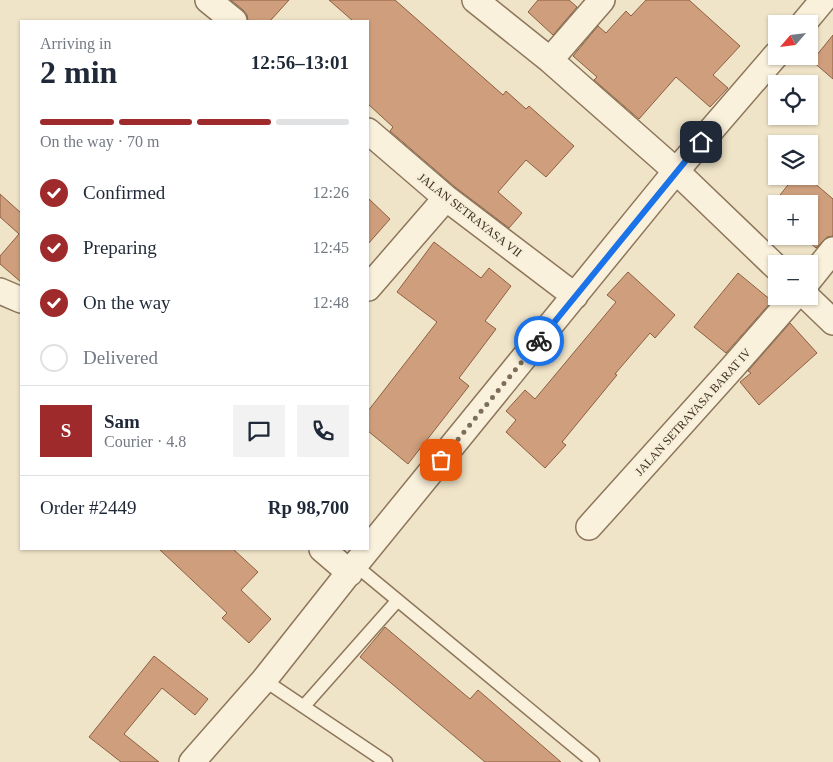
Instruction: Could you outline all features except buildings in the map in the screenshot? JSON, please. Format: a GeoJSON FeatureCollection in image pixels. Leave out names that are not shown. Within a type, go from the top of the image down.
{"type":"FeatureCollection","features":[{"type":"Feature","properties":{"kind":"street"},"geometry":{"type":"LineString","coordinates":[[208,0],[233,20]]}},
{"type":"Feature","properties":{"kind":"street"},"geometry":{"type":"LineString","coordinates":[[475,0],[550,60],[676,171],[768,259]]}},
{"type":"Feature","properties":{"kind":"street"},"geometry":{"type":"LineString","coordinates":[[550,60],[602,0]]}},
{"type":"Feature","properties":{"kind":"street"},"geometry":{"type":"LineString","coordinates":[[810,15],[823,0]]}},
{"type":"Feature","properties":{"kind":"street"},"geometry":{"type":"LineString","coordinates":[[369,548],[676,171],[768,64]]}},
{"type":"Feature","properties":{"kind":"street","name":"JALAN SETRAYASA VII"},"geometry":{"type":"LineString","coordinates":[[369,133],[446,198],[575,296]]}},
{"type":"Feature","properties":{"kind":"street"},"geometry":{"type":"LineString","coordinates":[[369,287],[446,198]]}},
{"type":"Feature","properties":{"kind":"street"},"geometry":{"type":"LineString","coordinates":[[818,269],[833,250]]}},
{"type":"Feature","properties":{"kind":"street"},"geometry":{"type":"LineString","coordinates":[[0,291],[20,300]]}},
{"type":"Feature","properties":{"kind":"street","name":"JALAN SETRAYASA BARAT IV"},"geometry":{"type":"LineString","coordinates":[[589,527],[787,305]]}},
{"type":"Feature","properties":{"kind":"street"},"geometry":{"type":"LineString","coordinates":[[815,305],[833,322]]}},
{"type":"Feature","properties":{"kind":"street"},"geometry":{"type":"LineString","coordinates":[[324,550],[352,569]]}},
{"type":"Feature","properties":{"kind":"street"},"geometry":{"type":"LineString","coordinates":[[192,762],[264,680],[368,550]]}},
{"type":"Feature","properties":{"kind":"lane"},"geometry":{"type":"LineString","coordinates":[[352,569],[397,601],[593,762]]}},
{"type":"Feature","properties":{"kind":"lane"},"geometry":{"type":"LineString","coordinates":[[304,706],[397,601]]}},
{"type":"Feature","properties":{"kind":"lane"},"geometry":{"type":"LineString","coordinates":[[264,680],[386,762]]}},
{"type":"Feature","properties":{"kind":"way so far"},"geometry":{"type":"LineString","coordinates":[[441,460],[539,341]]}},
{"type":"Feature","properties":{"kind":"route"},"geometry":{"type":"LineString","coordinates":[[539,341],[701,142]]}}]}
